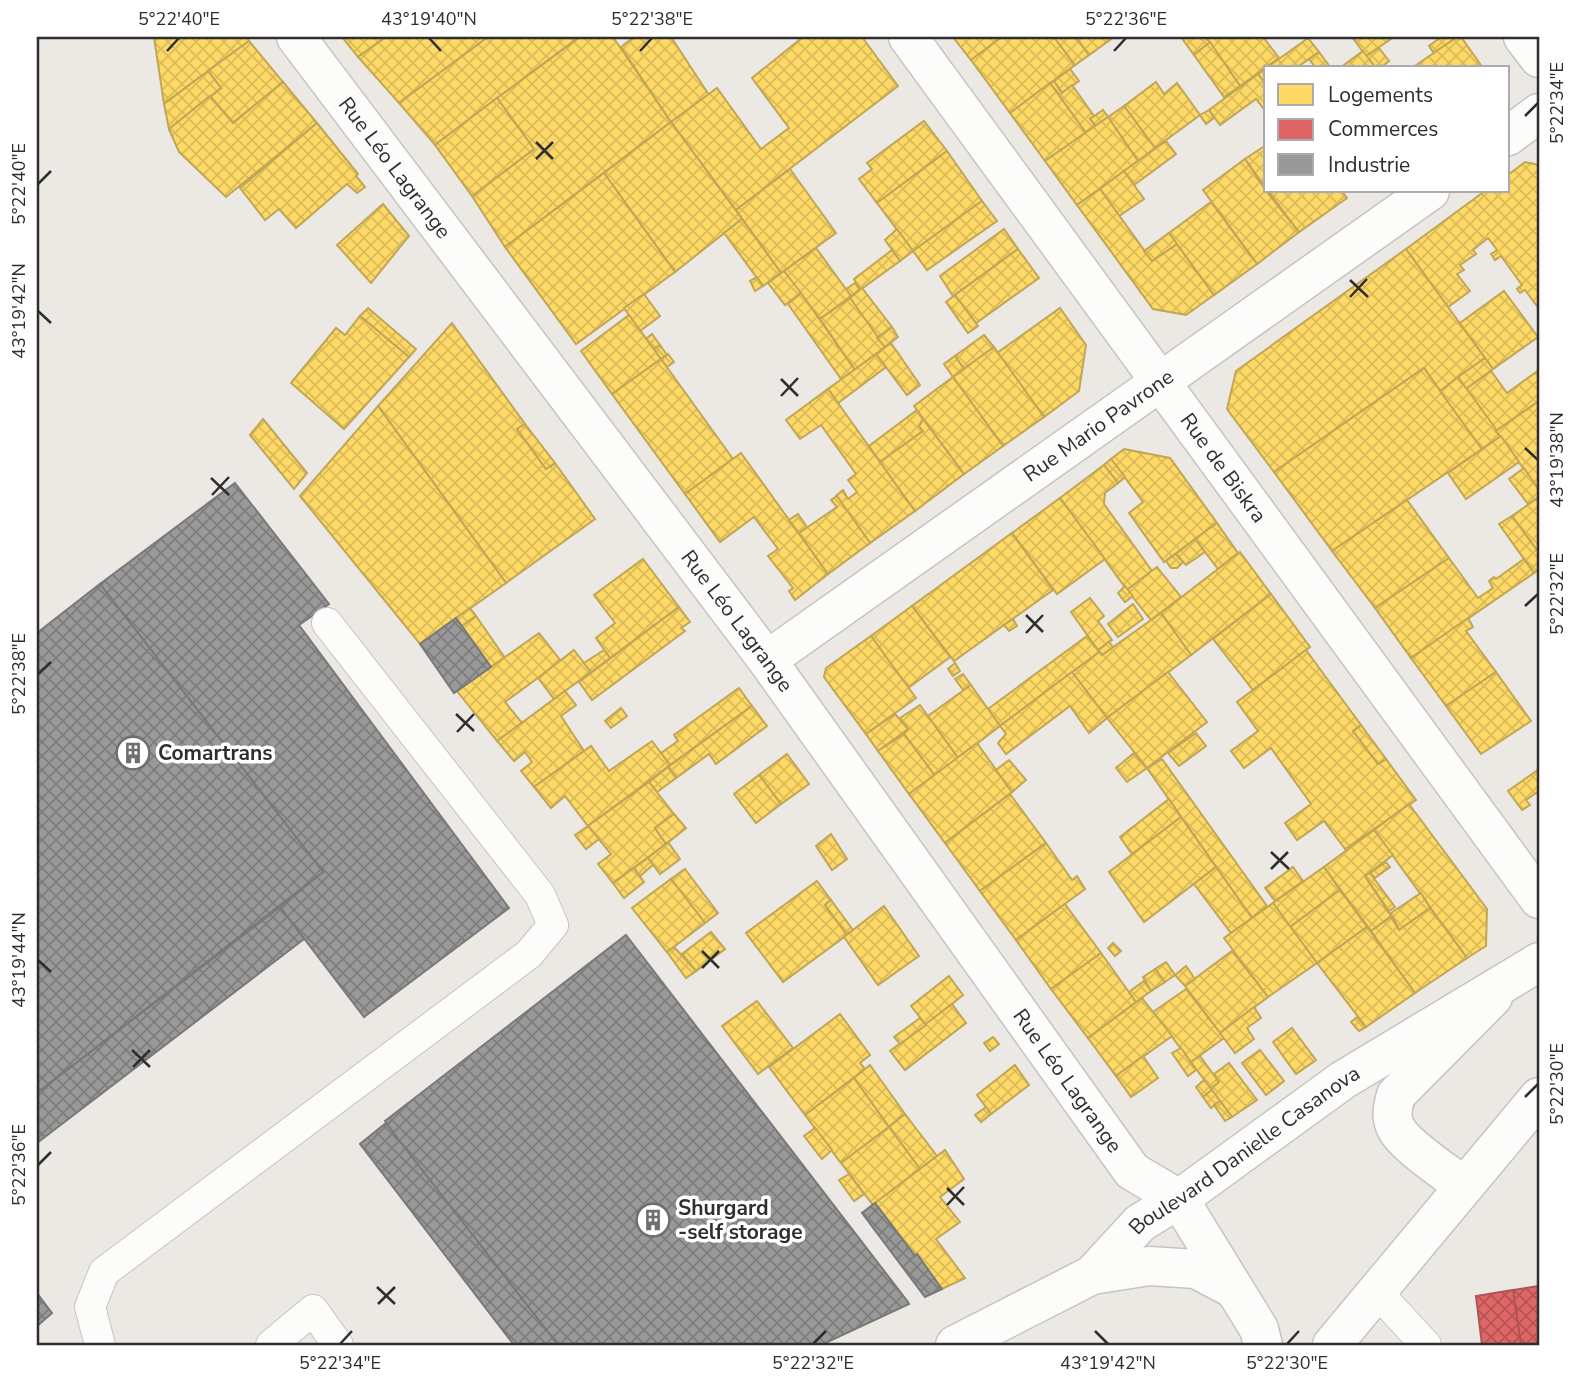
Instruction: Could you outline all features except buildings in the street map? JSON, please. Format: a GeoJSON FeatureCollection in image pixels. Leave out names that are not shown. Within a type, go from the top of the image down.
{"type":"FeatureCollection","features":[{"type":"Feature","properties":{"kind":"street","name":"Rue Léo Lagrange"},"geometry":{"type":"LineString","coordinates":[[296,37],[768,660],[1132,1171],[1179,1199]]}},
{"type":"Feature","properties":{"kind":"street","name":"Rue de Biskra"},"geometry":{"type":"LineString","coordinates":[[908,37],[1539,899]]}},
{"type":"Feature","properties":{"kind":"street"},"geometry":{"type":"LineString","coordinates":[[1523,37],[1539,58]]}},
{"type":"Feature","properties":{"kind":"street"},"geometry":{"type":"LineString","coordinates":[[1510,135],[1539,113]]}},
{"type":"Feature","properties":{"kind":"street","name":"Rue Mario Pavrone"},"geometry":{"type":"LineString","coordinates":[[768,660],[1429,192]]}},
{"type":"Feature","properties":{"kind":"street"},"geometry":{"type":"LineString","coordinates":[[1464,1186],[1417,1150],[1396,1129],[1392,1112],[1396,1095],[1525,970]]}},
{"type":"Feature","properties":{"kind":"street","name":"Boulevard Danielle Casanova"},"geometry":{"type":"LineString","coordinates":[[955,1345],[1092,1275],[1140,1223],[1179,1199],[1343,1080],[1525,970]]}},
{"type":"Feature","properties":{"kind":"street"},"geometry":{"type":"LineString","coordinates":[[1509,1132],[1539,1076]]}},
{"type":"Feature","properties":{"kind":"street"},"geometry":{"type":"LineString","coordinates":[[1332,1345],[1539,1097]]}},
{"type":"Feature","properties":{"kind":"street"},"geometry":{"type":"LineString","coordinates":[[1179,1199],[1259,1329],[1263,1345]]}},
{"type":"Feature","properties":{"kind":"street"},"geometry":{"type":"LineString","coordinates":[[1092,1275],[1149,1266],[1196,1269],[1234,1289]]}},
{"type":"Feature","properties":{"kind":"lane"},"geometry":{"type":"LineString","coordinates":[[100,1345],[90,1307],[104,1272],[529,954],[553,925],[540,895],[327,623]]}},
{"type":"Feature","properties":{"kind":"lane"},"geometry":{"type":"LineString","coordinates":[[1376,1291],[1426,1345]]}},
{"type":"Feature","properties":{"kind":"lane"},"geometry":{"type":"LineString","coordinates":[[271,1345],[313,1310],[338,1345]]}},
{"type":"Feature","properties":{"kind":"place","name":"Comartrans"},"geometry":{"type":"Point","coordinates":[133,753]}},
{"type":"Feature","properties":{"kind":"place","name":"Shurgard -self storage"},"geometry":{"type":"Point","coordinates":[653,1220]}}]}
